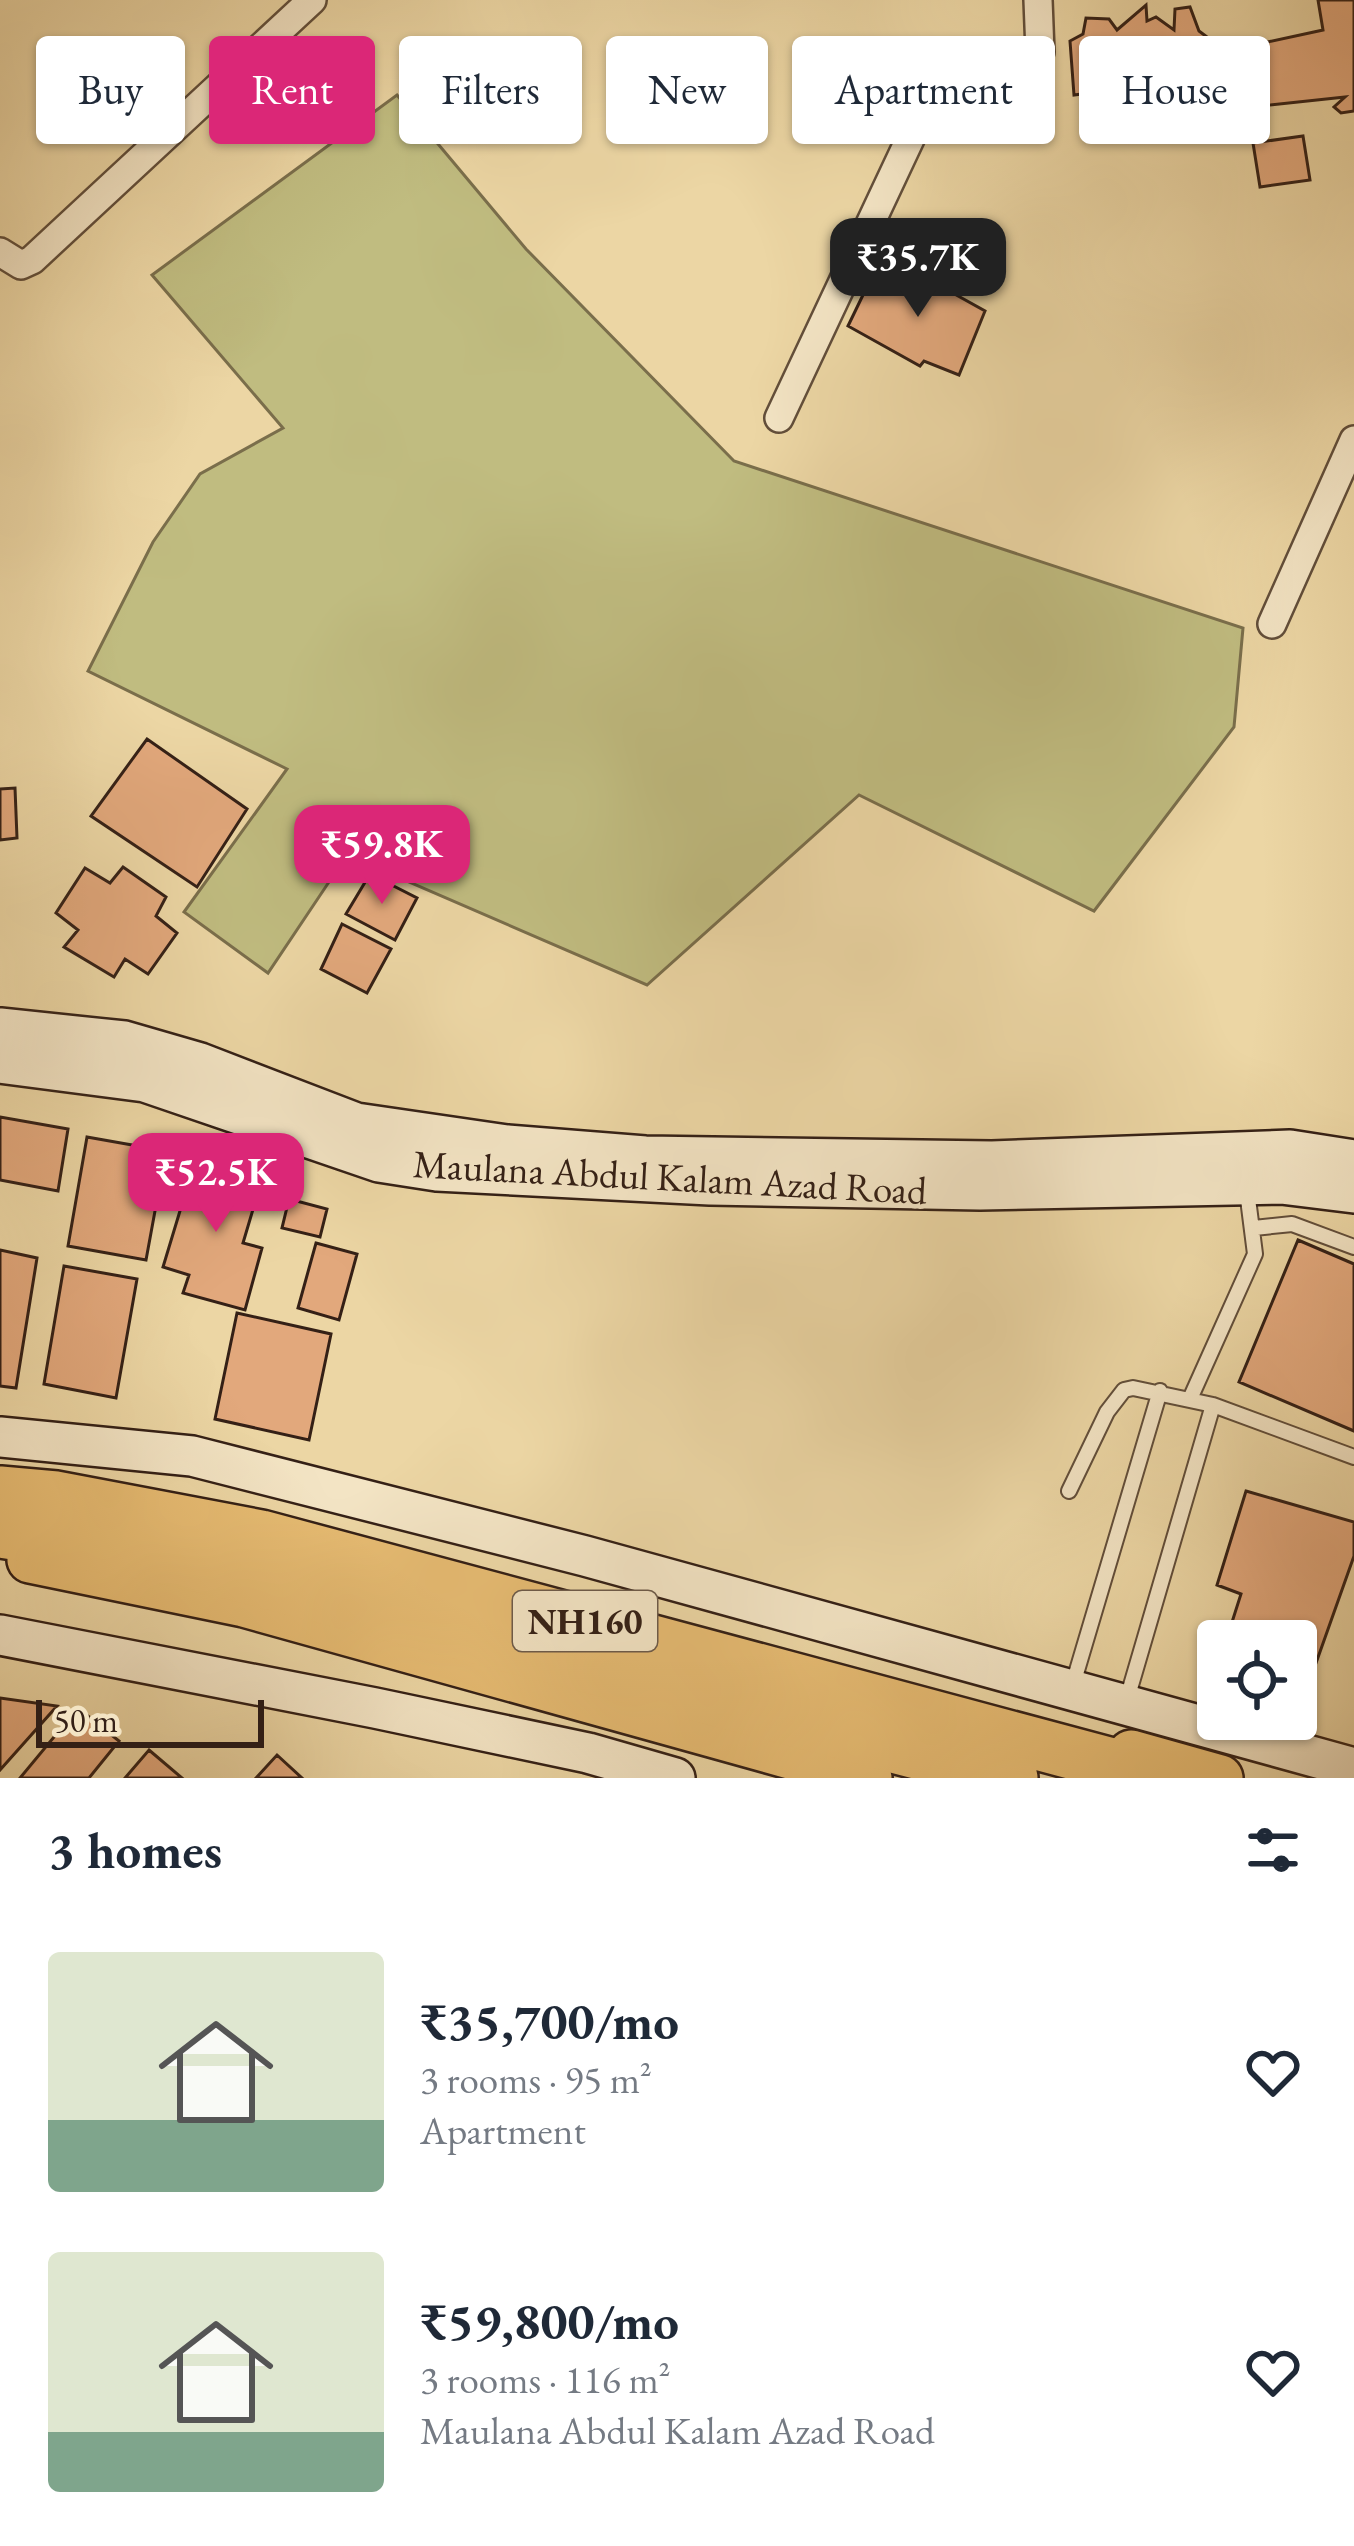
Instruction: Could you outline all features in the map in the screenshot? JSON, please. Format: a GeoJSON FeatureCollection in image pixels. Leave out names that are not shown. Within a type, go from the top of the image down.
{"type":"FeatureCollection","features":[{"type":"Feature","properties":{"kind":"highway","name":"NH160"},"geometry":{"type":"LineString","coordinates":[[0,1492],[76,1501],[261,1536],[1165,1778]]}},
{"type":"Feature","properties":{"kind":"highway","name":"NH160"},"geometry":{"type":"LineString","coordinates":[[0,1532],[140,1553],[239,1576],[1012,1778]]}},
{"type":"Feature","properties":{"kind":"main road"},"geometry":{"type":"LineString","coordinates":[[0,1470],[78,1477],[275,1516],[1220,1778]]}},
{"type":"Feature","properties":{"kind":"main road"},"geometry":{"type":"LineString","coordinates":[[0,1557],[244,1604],[869,1778]]}},
{"type":"Feature","properties":{"kind":"street"},"geometry":{"type":"LineString","coordinates":[[0,252],[21,265],[32,260],[312,0]]}},
{"type":"Feature","properties":{"kind":"street"},"geometry":{"type":"LineString","coordinates":[[778,418],[918,122],[937,104],[1030,75],[1040,52],[1038,0]]}},
{"type":"Feature","properties":{"kind":"street"},"geometry":{"type":"LineString","coordinates":[[1272,624],[1354,440]]}},
{"type":"Feature","properties":{"kind":"street"},"geometry":{"type":"LineString","coordinates":[[0,1028],[124,1041],[200,1063],[356,1123],[506,1160]]}},
{"type":"Feature","properties":{"kind":"street","name":"Maulana Abdul Kalam Azad Road"},"geometry":{"type":"LineString","coordinates":[[0,1063],[167,1088],[379,1162],[506,1160],[710,1185],[1037,1174],[1354,1193]]}},
{"type":"Feature","properties":{"kind":"street"},"geometry":{"type":"LineString","coordinates":[[1037,1174],[1290,1150],[1354,1160]]}},
{"type":"Feature","properties":{"kind":"street"},"geometry":{"type":"LineString","coordinates":[[0,1438],[192,1456],[1126,1703],[1354,1768]]}},
{"type":"Feature","properties":{"kind":"street"},"geometry":{"type":"LineString","coordinates":[[0,1635],[482,1730],[675,1778]]}},
{"type":"Feature","properties":{"kind":"lane"},"geometry":{"type":"LineString","coordinates":[[1190,1399],[1251,1265],[1254,1228],[1246,1185]]}},
{"type":"Feature","properties":{"kind":"lane"},"geometry":{"type":"LineString","coordinates":[[1254,1228],[1292,1224],[1354,1246]]}},
{"type":"Feature","properties":{"kind":"lane"},"geometry":{"type":"LineString","coordinates":[[1070,1491],[1114,1400],[1124,1390],[1160,1391],[1214,1405],[1354,1457]]}},
{"type":"Feature","properties":{"kind":"lane"},"geometry":{"type":"LineString","coordinates":[[1072,1689],[1160,1391]]}},
{"type":"Feature","properties":{"kind":"lane"},"geometry":{"type":"LineString","coordinates":[[1126,1703],[1214,1405]]}},
{"type":"Feature","properties":{"kind":"shaded area"},"geometry":{"type":"Polygon","coordinates":[[[397,95],[399,144],[438,144],[526,249],[734,461],[1243,628],[1234,727],[1094,911],[859,795],[647,985],[347,855],[268,973],[184,912],[287,769],[88,671],[153,542],[200,474],[283,428],[152,275],[330,144],[375,144],[375,111],[397,95]]]}},
{"type":"Feature","properties":{"kind":"building"},"geometry":{"type":"Polygon","coordinates":[[[1318,0],[1354,0],[1354,111],[1341,113],[1334,107],[1345,97],[1270,105],[1270,41],[1323,30],[1318,0]]]}},
{"type":"Feature","properties":{"kind":"building"},"geometry":{"type":"Polygon","coordinates":[[[1146,5],[1147,21],[1156,17],[1174,30],[1175,9],[1190,7],[1206,36],[1079,36],[1086,18],[1109,19],[1117,30],[1146,5]]]}},
{"type":"Feature","properties":{"kind":"building"},"geometry":{"type":"Polygon","coordinates":[[[1079,36],[1079,94],[1074,95],[1070,41],[1079,36]]]}},
{"type":"Feature","properties":{"kind":"building"},"geometry":{"type":"Polygon","coordinates":[[[1303,136],[1310,180],[1260,187],[1253,144],[1303,136]]]}},
{"type":"Feature","properties":{"kind":"building"},"geometry":{"type":"Polygon","coordinates":[[[877,266],[920,286],[924,277],[985,311],[959,375],[924,361],[920,366],[848,326],[877,266]]]}},
{"type":"Feature","properties":{"kind":"building"},"geometry":{"type":"Polygon","coordinates":[[[147,739],[247,809],[197,887],[91,816],[147,739]]]}},
{"type":"Feature","properties":{"kind":"building"},"geometry":{"type":"Polygon","coordinates":[[[15,788],[17,838],[0,840],[0,789],[15,788]]]}},
{"type":"Feature","properties":{"kind":"building"},"geometry":{"type":"Polygon","coordinates":[[[123,867],[166,897],[156,916],[177,933],[148,974],[125,959],[114,977],[64,947],[78,930],[56,913],[85,868],[110,883],[123,867]]]}},
{"type":"Feature","properties":{"kind":"building"},"geometry":{"type":"Polygon","coordinates":[[[370,874],[417,898],[395,940],[346,914],[370,874]]]}},
{"type":"Feature","properties":{"kind":"building"},"geometry":{"type":"Polygon","coordinates":[[[342,924],[391,949],[367,993],[321,969],[342,924]]]}},
{"type":"Feature","properties":{"kind":"building"},"geometry":{"type":"Polygon","coordinates":[[[0,1117],[68,1129],[58,1191],[0,1180],[0,1117]]]}},
{"type":"Feature","properties":{"kind":"building"},"geometry":{"type":"Polygon","coordinates":[[[87,1137],[166,1151],[146,1260],[68,1246],[87,1137]]]}},
{"type":"Feature","properties":{"kind":"building"},"geometry":{"type":"Polygon","coordinates":[[[196,1158],[262,1179],[243,1243],[262,1248],[245,1310],[183,1293],[189,1275],[163,1267],[196,1158]]]}},
{"type":"Feature","properties":{"kind":"building"},"geometry":{"type":"Polygon","coordinates":[[[289,1199],[327,1209],[320,1237],[282,1228],[289,1199]]]}},
{"type":"Feature","properties":{"kind":"building"},"geometry":{"type":"Polygon","coordinates":[[[1298,1240],[1354,1264],[1354,1431],[1239,1382],[1298,1240]]]}},
{"type":"Feature","properties":{"kind":"building"},"geometry":{"type":"Polygon","coordinates":[[[316,1243],[357,1254],[339,1320],[298,1308],[316,1243]]]}},
{"type":"Feature","properties":{"kind":"building"},"geometry":{"type":"Polygon","coordinates":[[[0,1250],[37,1258],[16,1388],[0,1386],[0,1250]]]}},
{"type":"Feature","properties":{"kind":"building"},"geometry":{"type":"Polygon","coordinates":[[[64,1266],[137,1279],[116,1398],[44,1384],[64,1266]]]}},
{"type":"Feature","properties":{"kind":"building"},"geometry":{"type":"Polygon","coordinates":[[[237,1313],[331,1334],[309,1440],[215,1419],[237,1313]]]}},
{"type":"Feature","properties":{"kind":"building"},"geometry":{"type":"Polygon","coordinates":[[[1246,1491],[1354,1522],[1354,1556],[1317,1660],[1317,1620],[1233,1620],[1241,1594],[1217,1585],[1246,1491]]]}},
{"type":"Feature","properties":{"kind":"building"},"geometry":{"type":"Polygon","coordinates":[[[0,1698],[57,1706],[0,1770],[0,1698]]]}},
{"type":"Feature","properties":{"kind":"building"},"geometry":{"type":"Polygon","coordinates":[[[78,1708],[119,1741],[89,1778],[20,1778],[78,1708]]]}},
{"type":"Feature","properties":{"kind":"building"},"geometry":{"type":"Polygon","coordinates":[[[149,1750],[182,1778],[125,1778],[149,1750]]]}},
{"type":"Feature","properties":{"kind":"building"},"geometry":{"type":"Polygon","coordinates":[[[277,1755],[302,1778],[256,1778],[277,1755]]]}}]}
